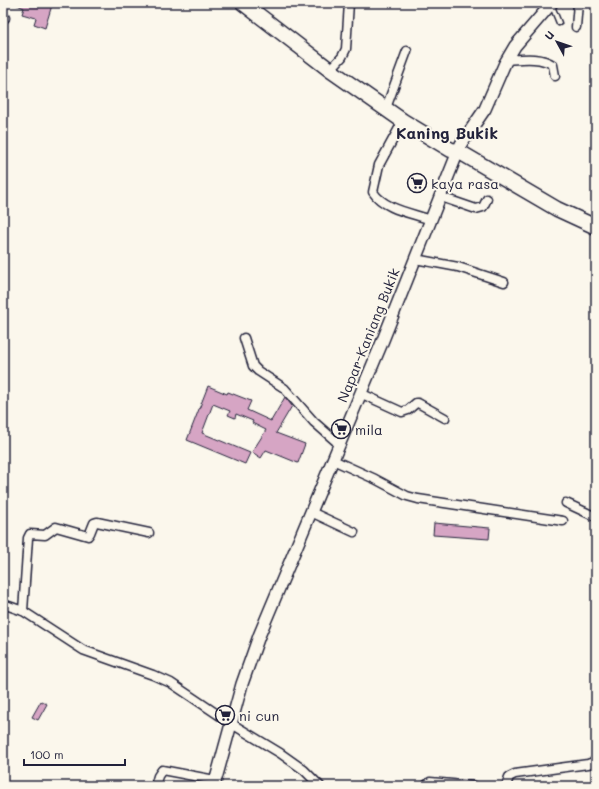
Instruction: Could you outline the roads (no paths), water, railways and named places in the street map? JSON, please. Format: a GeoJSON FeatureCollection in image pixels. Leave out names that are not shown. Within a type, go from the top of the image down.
{"type":"FeatureCollection","features":[{"type":"Feature","properties":{"kind":"highway"},"geometry":{"type":"LineString","coordinates":[[243,3],[330,70],[403,121],[554,214],[596,234]]}},
{"type":"Feature","properties":{"kind":"highway"},"geometry":{"type":"LineString","coordinates":[[455,153],[557,209],[596,227]]}},
{"type":"Feature","properties":{"kind":"street"},"geometry":{"type":"LineString","coordinates":[[330,70],[342,57],[346,49],[349,3]]}},
{"type":"Feature","properties":{"kind":"street"},"geometry":{"type":"LineString","coordinates":[[576,27],[578,3]]}},
{"type":"Feature","properties":{"kind":"street","name":"Napar-Kaniang Bukik"},"geometry":{"type":"LineString","coordinates":[[215,783],[242,684],[257,643],[285,572],[416,259],[441,196],[455,153],[486,109],[507,60],[515,46],[551,4]]}},
{"type":"Feature","properties":{"kind":"street"},"geometry":{"type":"LineString","coordinates":[[386,108],[408,51]]}},
{"type":"Feature","properties":{"kind":"street"},"geometry":{"type":"LineString","coordinates":[[507,60],[528,59],[549,62],[553,65],[555,76]]}},
{"type":"Feature","properties":{"kind":"street"},"geometry":{"type":"LineString","coordinates":[[403,121],[379,165],[373,192],[382,201],[392,207],[431,220]]}},
{"type":"Feature","properties":{"kind":"street"},"geometry":{"type":"LineString","coordinates":[[441,196],[476,209],[483,207],[487,199]]}},
{"type":"Feature","properties":{"kind":"street"},"geometry":{"type":"LineString","coordinates":[[416,259],[458,267],[504,282]]}},
{"type":"Feature","properties":{"kind":"street"},"geometry":{"type":"LineString","coordinates":[[244,338],[251,361],[258,371],[284,388],[314,422],[339,444]]}},
{"type":"Feature","properties":{"kind":"street"},"geometry":{"type":"LineString","coordinates":[[360,393],[402,412],[418,403],[445,418]]}},
{"type":"Feature","properties":{"kind":"street"},"geometry":{"type":"LineString","coordinates":[[333,460],[375,479],[407,496],[418,499],[563,520]]}},
{"type":"Feature","properties":{"kind":"street"},"geometry":{"type":"LineString","coordinates":[[566,503],[596,517]]}},
{"type":"Feature","properties":{"kind":"street"},"geometry":{"type":"LineString","coordinates":[[311,512],[354,532]]}},
{"type":"Feature","properties":{"kind":"street"},"geometry":{"type":"LineString","coordinates":[[23,611],[28,538],[30,534],[45,535],[56,527],[88,536],[94,523],[96,522],[149,533]]}},
{"type":"Feature","properties":{"kind":"street"},"geometry":{"type":"LineString","coordinates":[[3,604],[23,611],[82,650],[158,676],[171,683],[232,724],[280,752],[304,770],[320,786]]}},
{"type":"Feature","properties":{"kind":"street"},"geometry":{"type":"LineString","coordinates":[[506,786],[508,778],[515,774],[588,764],[596,760]]}},
{"type":"Feature","properties":{"kind":"street"},"geometry":{"type":"LineString","coordinates":[[155,786],[158,776],[162,770],[215,783]]}},
{"type":"Feature","properties":{"kind":"street"},"geometry":{"type":"LineString","coordinates":[[425,786],[428,783],[435,782],[474,786]]}},
{"type":"Feature","properties":{"kind":"lane"},"geometry":{"type":"LineString","coordinates":[[551,4],[559,23]]}},
{"type":"Feature","properties":{"kind":"place","name":"kaya rasa"},"geometry":{"type":"Point","coordinates":[417,183]}},
{"type":"Feature","properties":{"kind":"place","name":"mila"},"geometry":{"type":"Point","coordinates":[341,429]}},
{"type":"Feature","properties":{"kind":"place","name":"ni cun"},"geometry":{"type":"Point","coordinates":[225,715]}},
{"type":"Feature","properties":{"kind":"district","name":"Kaning Bukik"},"geometry":{"type":"Point","coordinates":[447,132]}}]}
